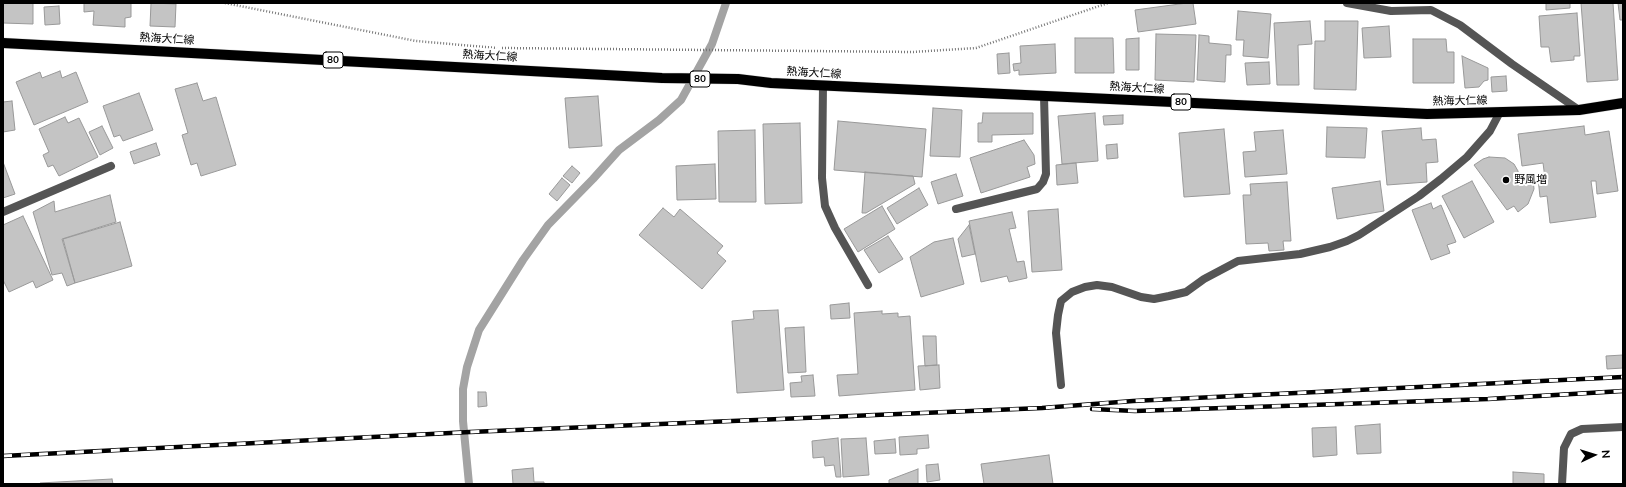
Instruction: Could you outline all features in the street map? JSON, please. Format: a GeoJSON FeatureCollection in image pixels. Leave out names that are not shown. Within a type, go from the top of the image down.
{"type":"FeatureCollection","features":[{"type":"Feature","properties":{"kind":"main road","name":"熱海大仁線"},"geometry":{"type":"LineString","coordinates":[[3,42],[662,78],[738,79],[771,83],[1427,114],[1579,110],[1623,103]]}},
{"type":"Feature","properties":{"kind":"street"},"geometry":{"type":"LineString","coordinates":[[1347,3],[1391,11],[1432,10],[1460,25],[1512,64],[1579,110]]}},
{"type":"Feature","properties":{"kind":"street"},"geometry":{"type":"LineString","coordinates":[[823,85],[822,178],[825,206],[835,228],[868,285]]}},
{"type":"Feature","properties":{"kind":"street"},"geometry":{"type":"LineString","coordinates":[[956,209],[1037,189],[1043,182],[1046,174],[1044,96]]}},
{"type":"Feature","properties":{"kind":"street"},"geometry":{"type":"LineString","coordinates":[[1061,385],[1056,332],[1058,315],[1061,301],[1072,292],[1085,287],[1097,285],[1112,287],[1141,297],[1154,298],[1169,296],[1186,292],[1204,279],[1238,261],[1300,254],[1330,247],[1353,238],[1419,196],[1467,157],[1490,131],[1500,112]]}},
{"type":"Feature","properties":{"kind":"street"},"geometry":{"type":"LineString","coordinates":[[3,212],[111,166]]}},
{"type":"Feature","properties":{"kind":"street"},"geometry":{"type":"LineString","coordinates":[[1562,484],[1564,448],[1571,434],[1588,428],[1623,426]]}},
{"type":"Feature","properties":{"kind":"path"},"geometry":{"type":"LineString","coordinates":[[225,3],[416,41],[501,48],[913,52],[976,48],[1108,3]]}},
{"type":"Feature","properties":{"kind":"building"},"geometry":{"type":"Polygon","coordinates":[[[3,3],[33,3],[33,24],[3,23],[3,3]]]}},
{"type":"Feature","properties":{"kind":"building"},"geometry":{"type":"Polygon","coordinates":[[[84,3],[131,3],[131,17],[125,18],[125,27],[93,25],[94,11],[84,12],[84,3]]]}},
{"type":"Feature","properties":{"kind":"building"},"geometry":{"type":"Polygon","coordinates":[[[151,3],[176,4],[175,27],[150,26],[151,3]]]}},
{"type":"Feature","properties":{"kind":"building"},"geometry":{"type":"Polygon","coordinates":[[[1193,3],[1196,24],[1138,32],[1135,10],[1193,3]]]}},
{"type":"Feature","properties":{"kind":"building"},"geometry":{"type":"Polygon","coordinates":[[[1546,3],[1570,3],[1570,8],[1546,10],[1546,3]]]}},
{"type":"Feature","properties":{"kind":"building"},"geometry":{"type":"Polygon","coordinates":[[[1581,3],[1613,3],[1618,80],[1587,82],[1581,3]]]}},
{"type":"Feature","properties":{"kind":"building"},"geometry":{"type":"Polygon","coordinates":[[[1618,3],[1623,3],[1623,20],[1620,20],[1618,3]]]}},
{"type":"Feature","properties":{"kind":"building"},"geometry":{"type":"Polygon","coordinates":[[[59,6],[60,24],[45,25],[44,7],[59,6]]]}},
{"type":"Feature","properties":{"kind":"building"},"geometry":{"type":"Polygon","coordinates":[[[1238,11],[1271,14],[1268,58],[1243,56],[1244,40],[1236,40],[1238,11]]]}},
{"type":"Feature","properties":{"kind":"building"},"geometry":{"type":"Polygon","coordinates":[[[1577,13],[1580,56],[1574,56],[1574,60],[1551,62],[1549,47],[1541,47],[1539,16],[1577,13]]]}},
{"type":"Feature","properties":{"kind":"building"},"geometry":{"type":"Polygon","coordinates":[[[1310,21],[1312,44],[1298,45],[1299,85],[1277,85],[1274,23],[1310,21]]]}},
{"type":"Feature","properties":{"kind":"building"},"geometry":{"type":"Polygon","coordinates":[[[1325,21],[1358,21],[1356,90],[1314,89],[1315,41],[1325,41],[1325,21]]]}},
{"type":"Feature","properties":{"kind":"building"},"geometry":{"type":"Polygon","coordinates":[[[1389,26],[1391,57],[1364,58],[1362,28],[1389,26]]]}},
{"type":"Feature","properties":{"kind":"building"},"geometry":{"type":"Polygon","coordinates":[[[1156,34],[1196,35],[1194,82],[1155,80],[1156,34]]]}},
{"type":"Feature","properties":{"kind":"building"},"geometry":{"type":"Polygon","coordinates":[[[1199,35],[1209,36],[1209,43],[1231,45],[1231,55],[1226,55],[1225,82],[1197,80],[1199,35]]]}},
{"type":"Feature","properties":{"kind":"building"},"geometry":{"type":"Polygon","coordinates":[[[1075,38],[1113,38],[1114,73],[1075,73],[1075,38]]]}},
{"type":"Feature","properties":{"kind":"building"},"geometry":{"type":"Polygon","coordinates":[[[1139,38],[1139,70],[1126,70],[1126,39],[1139,38]]]}},
{"type":"Feature","properties":{"kind":"building"},"geometry":{"type":"Polygon","coordinates":[[[1413,39],[1446,39],[1447,52],[1454,52],[1454,83],[1413,83],[1413,39]]]}},
{"type":"Feature","properties":{"kind":"building"},"geometry":{"type":"Polygon","coordinates":[[[1055,44],[1056,73],[1019,75],[1019,70],[1014,71],[1013,64],[1021,63],[1020,46],[1055,44]]]}},
{"type":"Feature","properties":{"kind":"building"},"geometry":{"type":"Polygon","coordinates":[[[1009,53],[1010,73],[998,74],[997,54],[1009,53]]]}},
{"type":"Feature","properties":{"kind":"building"},"geometry":{"type":"Polygon","coordinates":[[[1462,56],[1488,68],[1488,80],[1484,81],[1479,87],[1465,88],[1462,56]]]}},
{"type":"Feature","properties":{"kind":"building"},"geometry":{"type":"Polygon","coordinates":[[[1269,62],[1270,84],[1247,85],[1245,63],[1269,62]]]}},
{"type":"Feature","properties":{"kind":"building"},"geometry":{"type":"Polygon","coordinates":[[[60,71],[62,78],[76,72],[88,102],[34,125],[16,82],[40,72],[42,78],[60,71]]]}},
{"type":"Feature","properties":{"kind":"building"},"geometry":{"type":"Polygon","coordinates":[[[1506,76],[1507,91],[1492,92],[1491,77],[1506,76]]]}},
{"type":"Feature","properties":{"kind":"building"},"geometry":{"type":"Polygon","coordinates":[[[197,83],[203,101],[216,97],[236,165],[201,176],[197,163],[191,165],[182,135],[188,133],[175,89],[197,83]]]}},
{"type":"Feature","properties":{"kind":"building"},"geometry":{"type":"Polygon","coordinates":[[[139,93],[153,130],[123,141],[120,135],[114,137],[103,106],[139,93]]]}},
{"type":"Feature","properties":{"kind":"building"},"geometry":{"type":"Polygon","coordinates":[[[598,96],[602,146],[569,148],[565,98],[598,96]]]}},
{"type":"Feature","properties":{"kind":"building"},"geometry":{"type":"Polygon","coordinates":[[[12,101],[15,130],[3,132],[3,102],[12,101]]]}},
{"type":"Feature","properties":{"kind":"building"},"geometry":{"type":"Polygon","coordinates":[[[933,108],[962,110],[960,157],[930,156],[933,108]]]}},
{"type":"Feature","properties":{"kind":"building"},"geometry":{"type":"Polygon","coordinates":[[[983,113],[1033,113],[1033,134],[992,135],[992,142],[978,142],[978,123],[982,123],[983,113]]]}},
{"type":"Feature","properties":{"kind":"building"},"geometry":{"type":"Polygon","coordinates":[[[1095,113],[1098,161],[1062,164],[1058,116],[1095,113]]]}},
{"type":"Feature","properties":{"kind":"building"},"geometry":{"type":"Polygon","coordinates":[[[1123,115],[1123,124],[1104,125],[1103,116],[1123,115]]]}},
{"type":"Feature","properties":{"kind":"building"},"geometry":{"type":"Polygon","coordinates":[[[65,117],[68,123],[79,118],[98,157],[59,176],[53,165],[48,167],[43,155],[49,152],[39,129],[65,117]]]}},
{"type":"Feature","properties":{"kind":"building"},"geometry":{"type":"Polygon","coordinates":[[[838,121],[926,129],[922,177],[834,170],[838,121]]]}},
{"type":"Feature","properties":{"kind":"building"},"geometry":{"type":"Polygon","coordinates":[[[800,123],[802,203],[765,204],[763,124],[800,123]]]}},
{"type":"Feature","properties":{"kind":"building"},"geometry":{"type":"Polygon","coordinates":[[[102,126],[113,148],[100,155],[89,132],[102,126]]]}},
{"type":"Feature","properties":{"kind":"building"},"geometry":{"type":"Polygon","coordinates":[[[1584,126],[1585,135],[1609,131],[1618,191],[1597,194],[1596,181],[1591,181],[1596,217],[1550,223],[1547,196],[1540,197],[1538,178],[1545,178],[1543,163],[1522,166],[1518,134],[1584,126]]]}},
{"type":"Feature","properties":{"kind":"building"},"geometry":{"type":"Polygon","coordinates":[[[1327,127],[1367,128],[1365,158],[1326,157],[1327,127]]]}},
{"type":"Feature","properties":{"kind":"building"},"geometry":{"type":"Polygon","coordinates":[[[1421,128],[1422,140],[1436,139],[1438,162],[1426,163],[1427,182],[1387,185],[1382,131],[1421,128]]]}},
{"type":"Feature","properties":{"kind":"building"},"geometry":{"type":"Polygon","coordinates":[[[1224,129],[1230,194],[1184,197],[1179,133],[1224,129]]]}},
{"type":"Feature","properties":{"kind":"building"},"geometry":{"type":"Polygon","coordinates":[[[755,130],[756,202],[719,202],[718,131],[755,130]]]}},
{"type":"Feature","properties":{"kind":"building"},"geometry":{"type":"Polygon","coordinates":[[[1283,130],[1287,174],[1245,177],[1243,152],[1256,151],[1254,132],[1283,130]]]}},
{"type":"Feature","properties":{"kind":"building"},"geometry":{"type":"Polygon","coordinates":[[[1024,140],[1034,155],[1035,164],[1027,167],[1030,177],[981,193],[970,158],[1024,140]]]}},
{"type":"Feature","properties":{"kind":"building"},"geometry":{"type":"Polygon","coordinates":[[[156,143],[160,155],[134,164],[130,152],[156,143]]]}},
{"type":"Feature","properties":{"kind":"building"},"geometry":{"type":"Polygon","coordinates":[[[1117,144],[1118,158],[1107,159],[1106,145],[1117,144]]]}},
{"type":"Feature","properties":{"kind":"building"},"geometry":{"type":"Polygon","coordinates":[[[1489,157],[1505,158],[1514,164],[1518,171],[1519,180],[1533,179],[1534,189],[1528,204],[1518,212],[1514,206],[1507,210],[1474,165],[1489,157]]]}},
{"type":"Feature","properties":{"kind":"building"},"geometry":{"type":"Polygon","coordinates":[[[3,162],[15,194],[3,198],[3,162]]]}},
{"type":"Feature","properties":{"kind":"building"},"geometry":{"type":"Polygon","coordinates":[[[1076,163],[1078,183],[1057,185],[1056,165],[1076,163]]]}},
{"type":"Feature","properties":{"kind":"building"},"geometry":{"type":"Polygon","coordinates":[[[715,164],[716,199],[677,200],[676,166],[715,164]]]}},
{"type":"Feature","properties":{"kind":"building"},"geometry":{"type":"Polygon","coordinates":[[[572,166],[580,173],[572,183],[563,176],[572,166]]]}},
{"type":"Feature","properties":{"kind":"building"},"geometry":{"type":"Polygon","coordinates":[[[865,172],[913,176],[915,184],[866,213],[862,213],[865,172]]]}},
{"type":"Feature","properties":{"kind":"building"},"geometry":{"type":"Polygon","coordinates":[[[956,174],[963,196],[938,204],[931,182],[956,174]]]}},
{"type":"Feature","properties":{"kind":"building"},"geometry":{"type":"Polygon","coordinates":[[[562,178],[570,185],[557,201],[549,194],[562,178]]]}},
{"type":"Feature","properties":{"kind":"building"},"geometry":{"type":"Polygon","coordinates":[[[1380,181],[1384,211],[1337,219],[1332,188],[1380,181]]]}},
{"type":"Feature","properties":{"kind":"building"},"geometry":{"type":"Polygon","coordinates":[[[1472,181],[1494,222],[1464,238],[1442,196],[1472,181]]]}},
{"type":"Feature","properties":{"kind":"building"},"geometry":{"type":"Polygon","coordinates":[[[1287,182],[1291,241],[1283,241],[1284,250],[1269,251],[1268,243],[1246,244],[1243,195],[1251,195],[1250,184],[1287,182]]]}},
{"type":"Feature","properties":{"kind":"building"},"geometry":{"type":"Polygon","coordinates":[[[919,188],[928,205],[897,224],[887,208],[919,188]]]}},
{"type":"Feature","properties":{"kind":"building"},"geometry":{"type":"Polygon","coordinates":[[[110,195],[116,222],[62,239],[75,283],[67,286],[62,273],[52,275],[33,212],[54,201],[55,212],[110,195]]]}},
{"type":"Feature","properties":{"kind":"building"},"geometry":{"type":"Polygon","coordinates":[[[1431,203],[1433,209],[1441,205],[1456,242],[1447,245],[1450,253],[1431,260],[1412,210],[1431,203]]]}},
{"type":"Feature","properties":{"kind":"building"},"geometry":{"type":"Polygon","coordinates":[[[882,206],[895,229],[858,252],[844,229],[882,206]]]}},
{"type":"Feature","properties":{"kind":"building"},"geometry":{"type":"Polygon","coordinates":[[[663,208],[674,217],[680,209],[723,246],[717,253],[726,261],[702,289],[639,235],[663,208]]]}},
{"type":"Feature","properties":{"kind":"building"},"geometry":{"type":"Polygon","coordinates":[[[1058,209],[1062,270],[1032,272],[1028,211],[1058,209]]]}},
{"type":"Feature","properties":{"kind":"building"},"geometry":{"type":"Polygon","coordinates":[[[1012,212],[1016,228],[1009,229],[1017,262],[1024,261],[1027,278],[1009,282],[1007,276],[981,282],[969,221],[1012,212]]]}},
{"type":"Feature","properties":{"kind":"building"},"geometry":{"type":"Polygon","coordinates":[[[23,216],[53,280],[36,288],[33,281],[9,292],[3,280],[3,225],[23,216]]]}},
{"type":"Feature","properties":{"kind":"building"},"geometry":{"type":"Polygon","coordinates":[[[120,222],[132,266],[75,283],[63,239],[120,222]]]}},
{"type":"Feature","properties":{"kind":"building"},"geometry":{"type":"Polygon","coordinates":[[[969,225],[975,254],[962,257],[958,239],[969,225]]]}},
{"type":"Feature","properties":{"kind":"building"},"geometry":{"type":"Polygon","coordinates":[[[888,236],[903,259],[879,273],[864,250],[888,236]]]}},
{"type":"Feature","properties":{"kind":"building"},"geometry":{"type":"Polygon","coordinates":[[[953,238],[964,284],[921,297],[910,257],[934,242],[953,238]]]}},
{"type":"Feature","properties":{"kind":"building"},"geometry":{"type":"Polygon","coordinates":[[[849,303],[850,318],[831,319],[830,305],[849,303]]]}},
{"type":"Feature","properties":{"kind":"building"},"geometry":{"type":"Polygon","coordinates":[[[778,310],[784,390],[737,393],[732,321],[754,319],[753,311],[778,310]]]}},
{"type":"Feature","properties":{"kind":"building"},"geometry":{"type":"Polygon","coordinates":[[[882,311],[882,314],[898,313],[898,317],[910,316],[915,390],[839,396],[837,375],[858,374],[854,313],[882,311]]]}},
{"type":"Feature","properties":{"kind":"building"},"geometry":{"type":"Polygon","coordinates":[[[804,327],[806,372],[788,373],[785,328],[804,327]]]}},
{"type":"Feature","properties":{"kind":"building"},"geometry":{"type":"Polygon","coordinates":[[[923,336],[936,336],[937,365],[925,366],[923,336]]]}},
{"type":"Feature","properties":{"kind":"building"},"geometry":{"type":"Polygon","coordinates":[[[1623,355],[1623,368],[1607,369],[1606,356],[1623,355]]]}},
{"type":"Feature","properties":{"kind":"building"},"geometry":{"type":"Polygon","coordinates":[[[939,365],[940,388],[920,390],[918,366],[939,365]]]}},
{"type":"Feature","properties":{"kind":"building"},"geometry":{"type":"Polygon","coordinates":[[[813,375],[815,396],[791,397],[790,383],[802,382],[801,376],[813,375]]]}},
{"type":"Feature","properties":{"kind":"building"},"geometry":{"type":"Polygon","coordinates":[[[478,392],[486,392],[487,406],[478,407],[478,392]]]}},
{"type":"Feature","properties":{"kind":"building"},"geometry":{"type":"Polygon","coordinates":[[[1380,424],[1381,453],[1357,454],[1355,426],[1380,424]]]}},
{"type":"Feature","properties":{"kind":"building"},"geometry":{"type":"Polygon","coordinates":[[[1336,427],[1337,455],[1313,457],[1312,428],[1336,427]]]}},
{"type":"Feature","properties":{"kind":"building"},"geometry":{"type":"Polygon","coordinates":[[[928,435],[929,448],[917,449],[917,454],[900,455],[899,437],[928,435]]]}},
{"type":"Feature","properties":{"kind":"building"},"geometry":{"type":"Polygon","coordinates":[[[838,438],[841,477],[836,477],[834,465],[825,466],[824,457],[813,458],[812,441],[838,438]]]}},
{"type":"Feature","properties":{"kind":"building"},"geometry":{"type":"Polygon","coordinates":[[[866,438],[869,475],[843,477],[841,439],[866,438]]]}},
{"type":"Feature","properties":{"kind":"building"},"geometry":{"type":"Polygon","coordinates":[[[895,439],[896,453],[875,454],[874,441],[895,439]]]}},
{"type":"Feature","properties":{"kind":"building"},"geometry":{"type":"Polygon","coordinates":[[[1049,455],[1053,484],[984,484],[981,464],[1049,455]]]}},
{"type":"Feature","properties":{"kind":"building"},"geometry":{"type":"Polygon","coordinates":[[[938,464],[940,480],[927,482],[926,465],[938,464]]]}},
{"type":"Feature","properties":{"kind":"building"},"geometry":{"type":"Polygon","coordinates":[[[533,468],[534,482],[544,482],[544,484],[513,484],[512,470],[533,468]]]}},
{"type":"Feature","properties":{"kind":"building"},"geometry":{"type":"Polygon","coordinates":[[[918,469],[918,484],[889,484],[889,480],[918,469]]]}},
{"type":"Feature","properties":{"kind":"building"},"geometry":{"type":"Polygon","coordinates":[[[1513,472],[1544,474],[1544,484],[1513,484],[1513,472]]]}},
{"type":"Feature","properties":{"kind":"building"},"geometry":{"type":"Polygon","coordinates":[[[112,479],[113,484],[40,484],[40,483],[112,479]]]}},
{"type":"Feature","properties":{"kind":"waterway"},"geometry":{"type":"LineString","coordinates":[[469,484],[463,421],[463,389],[467,367],[479,330],[523,260],[548,225],[619,150],[659,120],[681,100],[712,44],[726,3]]}},
{"type":"Feature","properties":{"kind":"railway"},"geometry":{"type":"LineString","coordinates":[[3,456],[470,432],[1042,408],[1133,401],[1623,377]]}},
{"type":"Feature","properties":{"kind":"railway"},"geometry":{"type":"LineString","coordinates":[[1092,409],[1135,411],[1488,399],[1623,391]]}},
{"type":"Feature","properties":{"kind":"place","name":"野風増"},"geometry":{"type":"Point","coordinates":[1506,180]}}]}
